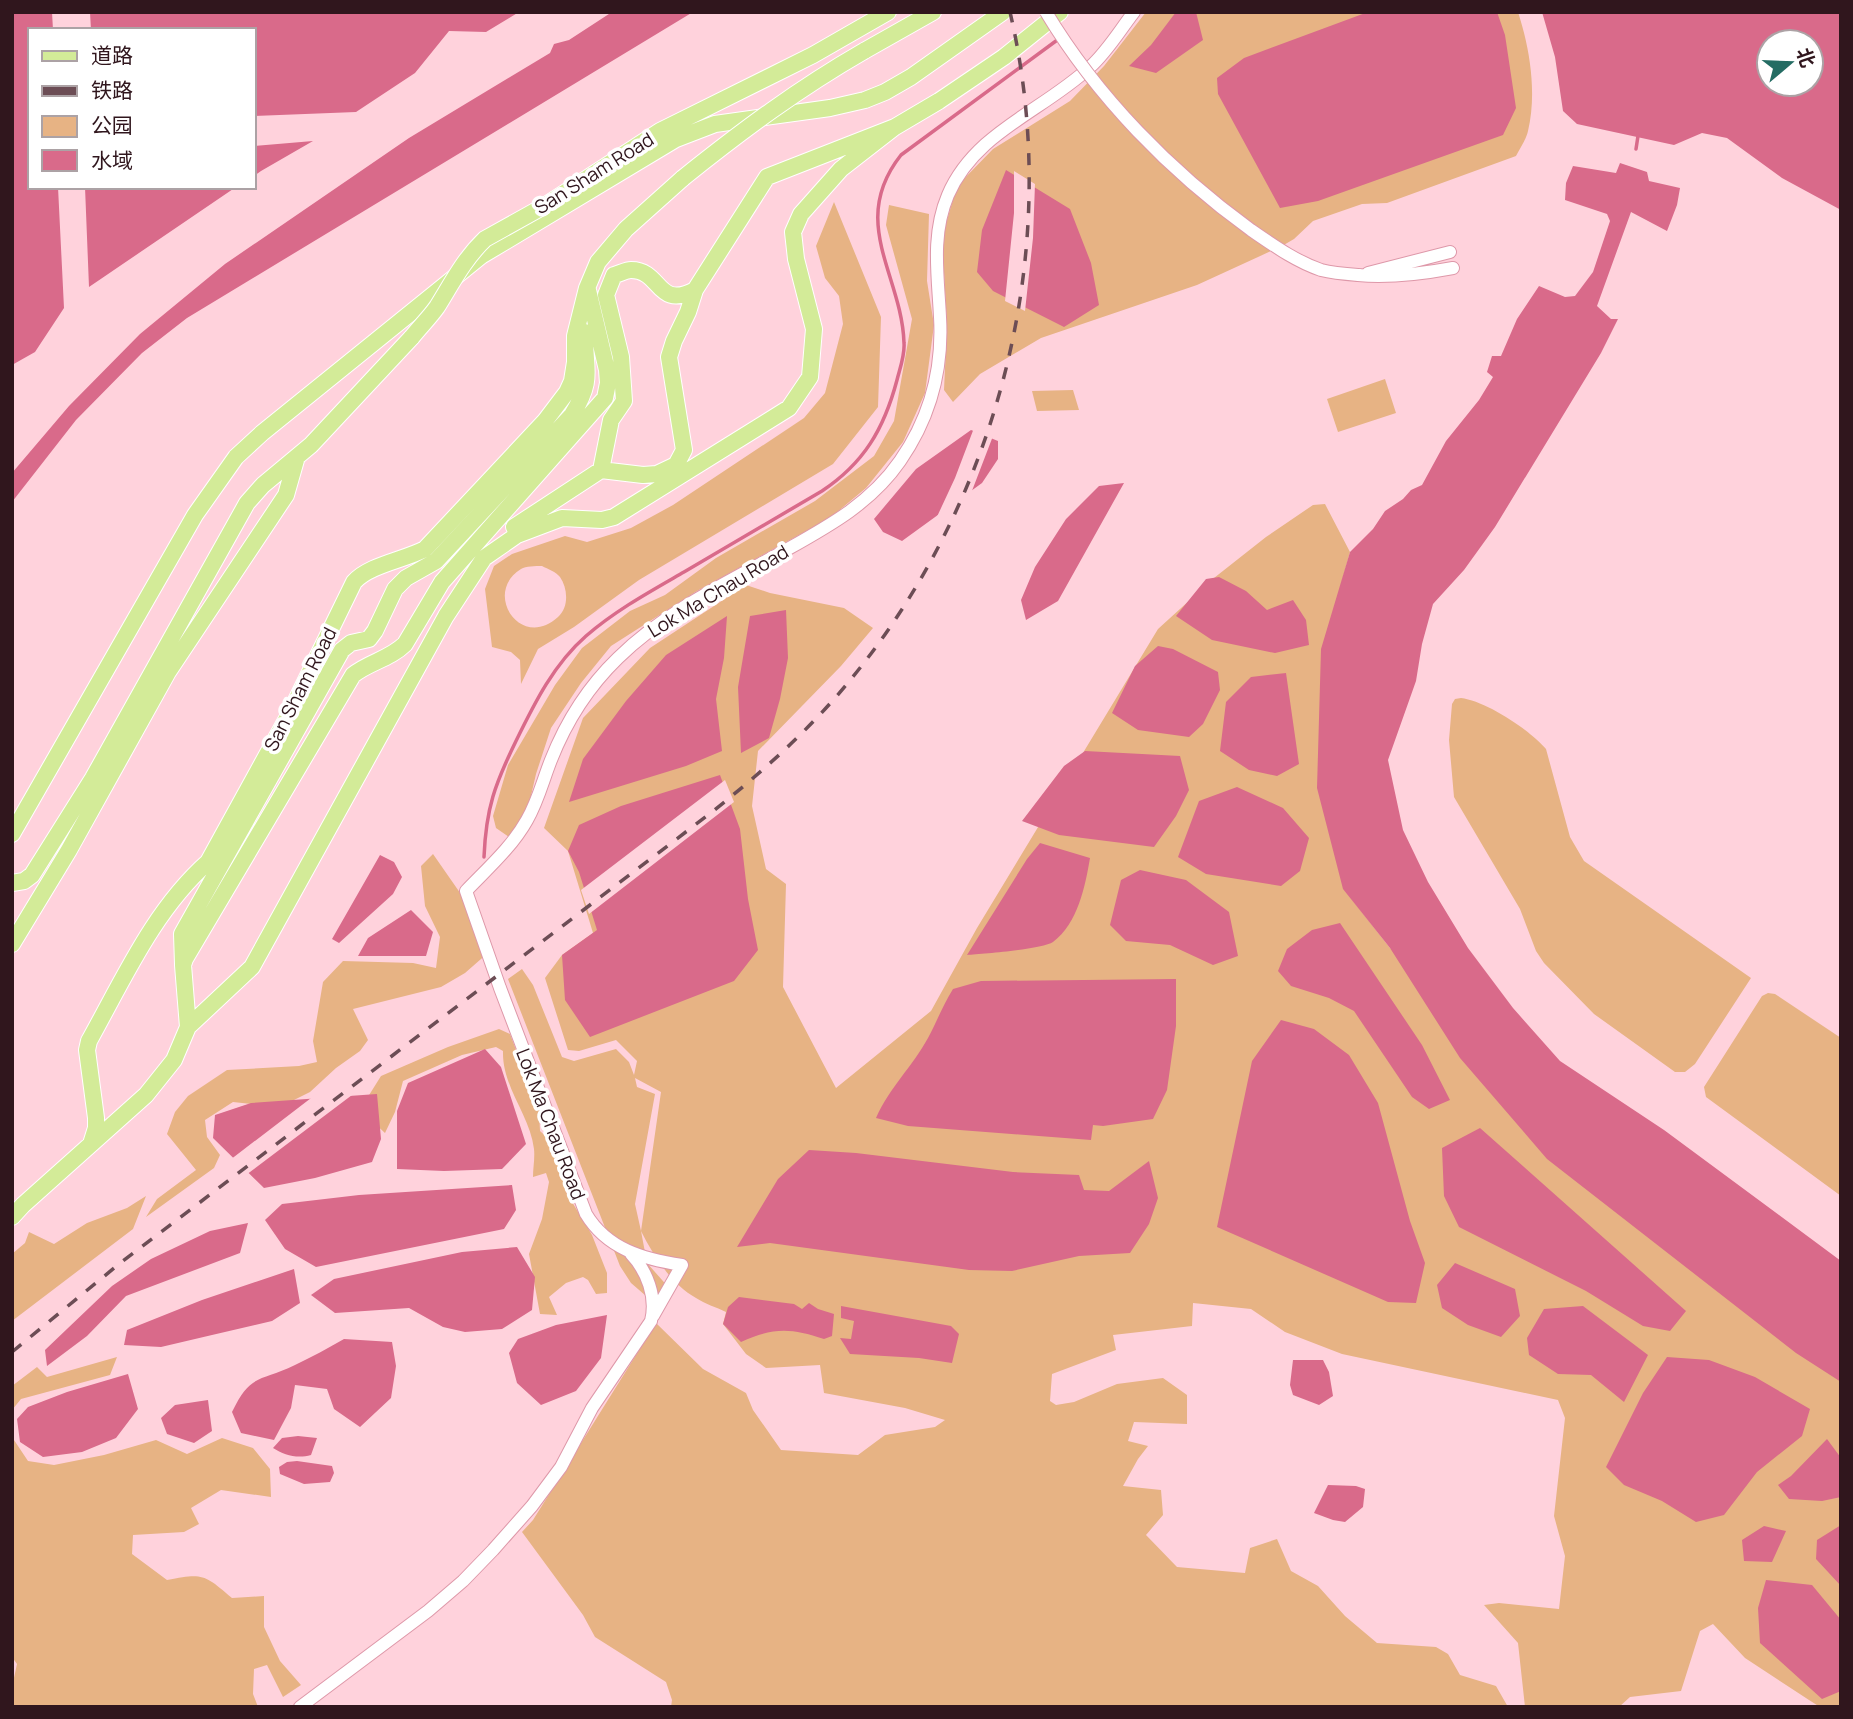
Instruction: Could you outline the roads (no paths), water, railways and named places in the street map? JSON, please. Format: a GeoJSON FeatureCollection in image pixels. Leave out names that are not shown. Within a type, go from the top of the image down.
{"type":"FeatureCollection","features":[{"type":"Feature","properties":{"kind":"main road","name":"San Sham Road"},"geometry":{"type":"LineString","coordinates":[[12,883],[24,881],[32,875],[93,778],[247,503],[263,485],[296,460],[412,337],[435,310],[469,256],[485,239],[545,205],[660,131],[749,87],[888,12]]}},
{"type":"Feature","properties":{"kind":"main road","name":"San Sham Road"},"geometry":{"type":"LineString","coordinates":[[90,1146],[96,1118],[87,1050],[89,1041],[155,922],[190,878],[208,862],[290,713],[354,582],[367,572],[425,549],[545,421],[572,381],[575,336],[587,288],[598,262],[626,229],[744,129],[807,84],[933,12]]}},
{"type":"Feature","properties":{"kind":"main road","name":"San Sham Road"},"geometry":{"type":"LineString","coordinates":[[676,139],[715,124],[865,100],[911,77],[1003,12]]}},
{"type":"Feature","properties":{"kind":"main road","name":"San Sham Road"},"geometry":{"type":"LineString","coordinates":[[484,558],[503,542],[562,518],[602,520],[614,517],[789,408],[810,377],[814,329],[796,260],[793,232],[801,214],[841,169],[895,127],[1004,57],[1060,12]]}},
{"type":"Feature","properties":{"kind":"main road","name":"San Sham Road"},"geometry":{"type":"LineString","coordinates":[[12,834],[195,515],[236,457],[481,256],[676,139],[730,104],[749,87]]}},
{"type":"Feature","properties":{"kind":"main road","name":"San Sham Road"},"geometry":{"type":"LineString","coordinates":[[12,1217],[146,1095],[174,1060],[188,1027],[252,967],[446,615],[497,539],[601,470],[643,475],[657,474],[676,465],[684,450],[669,357],[695,290],[767,177],[895,127]]}},
{"type":"Feature","properties":{"kind":"main road"},"geometry":{"type":"LineString","coordinates":[[601,470],[611,420],[624,401],[621,358],[606,295],[614,275],[630,270],[649,275],[668,295],[682,296],[695,290]]}},
{"type":"Feature","properties":{"kind":"main road","name":"San Sham Road"},"geometry":{"type":"LineString","coordinates":[[188,1027],[182,934],[342,650],[351,643],[369,639],[395,589],[406,578],[436,561],[572,415],[585,394],[588,374],[585,343],[587,288]]}},
{"type":"Feature","properties":{"kind":"main road","name":"San Sham Road"},"geometry":{"type":"LineString","coordinates":[[183,965],[353,675],[397,652],[405,644],[442,582],[605,398],[607,370],[587,288]]}},
{"type":"Feature","properties":{"kind":"main road","name":"San Sham Road"},"geometry":{"type":"LineString","coordinates":[[12,944],[69,850],[168,672],[286,495],[296,460]]}},
{"type":"Feature","properties":{"kind":"street"},"geometry":{"type":"LineString","coordinates":[[1046,12],[1068,48],[1146,140],[1232,216],[1284,253],[1320,269],[1358,275],[1383,277],[1453,268]]}},
{"type":"Feature","properties":{"kind":"street","name":"Lok Ma Chau Road"},"geometry":{"type":"LineString","coordinates":[[300,1707],[444,1597],[477,1568],[521,1519],[561,1467],[592,1408],[646,1330],[682,1265],[631,1254],[610,1242],[596,1229],[586,1214],[466,891],[519,833],[532,812],[555,750],[569,722],[590,689],[615,661],[663,621],[839,520],[870,496],[892,472],[920,426],[935,383],[940,334],[937,241],[943,209],[957,177],[974,154],[993,137],[1055,95],[1093,65],[1134,12]]}},
{"type":"Feature","properties":{"kind":"street"},"geometry":{"type":"LineString","coordinates":[[1358,275],[1450,252]]}},
{"type":"Feature","properties":{"kind":"street","name":"Lok Ma Chau Road"},"geometry":{"type":"LineString","coordinates":[[631,1254],[647,1278],[653,1315]]}},
{"type":"Feature","properties":{"kind":"water"},"geometry":{"type":"Polygon","coordinates":[[[12,12],[52,12],[53,28],[28,28],[28,189],[58,189],[64,308],[35,352],[12,365],[12,12]]]}},
{"type":"Feature","properties":{"kind":"water"},"geometry":{"type":"Polygon","coordinates":[[[90,12],[519,12],[486,32],[449,31],[415,73],[356,112],[256,116],[256,28],[91,28],[90,12]]]}},
{"type":"Feature","properties":{"kind":"water"},"geometry":{"type":"Polygon","coordinates":[[[612,12],[693,12],[187,318],[142,353],[76,420],[12,502],[12,473],[69,406],[140,334],[225,264],[409,138],[550,53],[554,44],[569,40],[612,12]]]}},
{"type":"Feature","properties":{"kind":"water"},"geometry":{"type":"Polygon","coordinates":[[[1176,12],[1196,12],[1203,40],[1156,73],[1129,66],[1151,45],[1176,12]]]}},
{"type":"Feature","properties":{"kind":"water"},"geometry":{"type":"Polygon","coordinates":[[[1368,12],[1497,12],[1505,35],[1516,108],[1503,135],[1318,201],[1280,208],[1218,94],[1217,78],[1244,58],[1368,12]]]}},
{"type":"Feature","properties":{"kind":"water"},"geometry":{"type":"Polygon","coordinates":[[[1542,12],[1841,12],[1841,210],[1782,178],[1727,138],[1702,133],[1674,145],[1577,124],[1563,111],[1555,57],[1542,12]]]}},
{"type":"Feature","properties":{"kind":"water"},"geometry":{"type":"Polygon","coordinates":[[[313,141],[256,175],[256,146],[313,141]]]}},
{"type":"Feature","properties":{"kind":"water"},"geometry":{"type":"Polygon","coordinates":[[[1620,163],[1647,172],[1649,181],[1680,188],[1667,231],[1631,212],[1597,306],[1611,319],[1618,319],[1601,353],[1495,527],[1464,570],[1433,604],[1422,644],[1416,681],[1388,760],[1403,830],[1428,882],[1468,948],[1513,1008],[1560,1061],[1664,1130],[1841,1261],[1841,1382],[1796,1353],[1547,1159],[1460,1058],[1390,948],[1343,889],[1317,788],[1321,649],[1350,552],[1373,529],[1385,511],[1411,490],[1422,485],[1446,441],[1479,400],[1493,377],[1487,372],[1492,356],[1501,356],[1517,319],[1539,286],[1565,297],[1575,296],[1593,272],[1610,221],[1607,214],[1565,200],[1566,183],[1573,166],[1616,173],[1620,163]]]}},
{"type":"Feature","properties":{"kind":"water"},"geometry":{"type":"Polygon","coordinates":[[[1006,170],[1070,209],[1091,263],[1099,305],[1064,327],[993,291],[977,272],[982,230],[1006,170]]]}},
{"type":"Feature","properties":{"kind":"water"},"geometry":{"type":"Polygon","coordinates":[[[85,189],[233,189],[89,287],[85,189]]]}},
{"type":"Feature","properties":{"kind":"water"},"geometry":{"type":"Polygon","coordinates":[[[971,430],[998,441],[998,459],[982,483],[902,541],[883,532],[874,519],[916,469],[971,430]]]}},
{"type":"Feature","properties":{"kind":"water"},"geometry":{"type":"Polygon","coordinates":[[[1124,483],[1058,601],[1026,620],[1021,600],[1035,567],[1066,519],[1099,486],[1124,483]]]}},
{"type":"Feature","properties":{"kind":"water"},"geometry":{"type":"Polygon","coordinates":[[[1219,577],[1246,591],[1267,610],[1293,600],[1306,620],[1309,645],[1275,653],[1212,640],[1176,616],[1206,579],[1219,577]]]}},
{"type":"Feature","properties":{"kind":"water"},"geometry":{"type":"Polygon","coordinates":[[[786,610],[788,658],[769,738],[741,753],[738,687],[750,616],[786,610]]]}},
{"type":"Feature","properties":{"kind":"water"},"geometry":{"type":"Polygon","coordinates":[[[727,616],[724,658],[716,699],[722,751],[686,766],[569,802],[583,759],[626,701],[666,655],[727,616]]]}},
{"type":"Feature","properties":{"kind":"water"},"geometry":{"type":"Polygon","coordinates":[[[1158,646],[1173,649],[1218,672],[1220,690],[1203,724],[1189,737],[1138,730],[1112,713],[1135,666],[1158,646]]]}},
{"type":"Feature","properties":{"kind":"water"},"geometry":{"type":"Polygon","coordinates":[[[1286,673],[1299,764],[1277,776],[1249,770],[1220,751],[1226,702],[1251,677],[1286,673]]]}},
{"type":"Feature","properties":{"kind":"water"},"geometry":{"type":"Polygon","coordinates":[[[1085,751],[1180,756],[1189,790],[1176,816],[1154,847],[1059,835],[1022,821],[1064,766],[1085,751]]]}},
{"type":"Feature","properties":{"kind":"water"},"geometry":{"type":"Polygon","coordinates":[[[720,775],[740,829],[748,899],[758,950],[734,981],[590,1037],[565,1000],[562,955],[597,930],[579,872],[568,851],[579,825],[621,806],[720,775]]]}},
{"type":"Feature","properties":{"kind":"water"},"geometry":{"type":"Polygon","coordinates":[[[1237,787],[1283,808],[1309,838],[1300,871],[1281,886],[1206,874],[1178,857],[1199,801],[1237,787]]]}},
{"type":"Feature","properties":{"kind":"water"},"geometry":{"type":"Polygon","coordinates":[[[1040,843],[1090,858],[1083,892],[1069,925],[1047,945],[967,955],[1027,859],[1040,843]]]}},
{"type":"Feature","properties":{"kind":"water"},"geometry":{"type":"Polygon","coordinates":[[[380,855],[394,862],[402,877],[393,894],[339,943],[332,939],[380,855]]]}},
{"type":"Feature","properties":{"kind":"water"},"geometry":{"type":"Polygon","coordinates":[[[1140,870],[1186,880],[1229,912],[1238,956],[1213,965],[1170,945],[1126,941],[1110,925],[1121,880],[1140,870]]]}},
{"type":"Feature","properties":{"kind":"water"},"geometry":{"type":"Polygon","coordinates":[[[411,910],[433,932],[426,956],[358,956],[368,938],[411,910]]]}},
{"type":"Feature","properties":{"kind":"water"},"geometry":{"type":"Polygon","coordinates":[[[1340,923],[1422,1045],[1450,1100],[1429,1109],[1412,1097],[1354,1011],[1329,998],[1291,986],[1278,971],[1287,949],[1312,930],[1340,923]]]}},
{"type":"Feature","properties":{"kind":"water"},"geometry":{"type":"Polygon","coordinates":[[[1176,979],[1176,1026],[1167,1090],[1153,1119],[1093,1125],[1091,1140],[908,1126],[876,1118],[928,1038],[953,989],[981,981],[1176,979]]]}},
{"type":"Feature","properties":{"kind":"water"},"geometry":{"type":"Polygon","coordinates":[[[1281,1020],[1314,1029],[1349,1055],[1378,1103],[1410,1221],[1425,1263],[1416,1303],[1388,1302],[1217,1227],[1252,1061],[1281,1020]]]}},
{"type":"Feature","properties":{"kind":"water"},"geometry":{"type":"Polygon","coordinates":[[[485,1049],[501,1067],[526,1144],[502,1169],[397,1169],[397,1111],[408,1083],[485,1049]]]}},
{"type":"Feature","properties":{"kind":"water"},"geometry":{"type":"Polygon","coordinates":[[[377,1094],[381,1139],[372,1162],[315,1178],[264,1188],[213,1138],[215,1115],[251,1103],[377,1094]]]}},
{"type":"Feature","properties":{"kind":"water"},"geometry":{"type":"Polygon","coordinates":[[[1480,1128],[1686,1311],[1670,1331],[1643,1326],[1586,1291],[1459,1227],[1444,1196],[1442,1148],[1480,1128]]]}},
{"type":"Feature","properties":{"kind":"water"},"geometry":{"type":"Polygon","coordinates":[[[809,1150],[1013,1172],[1079,1175],[1084,1190],[1109,1191],[1149,1161],[1158,1198],[1149,1224],[1130,1253],[1079,1256],[1012,1271],[969,1270],[770,1243],[737,1247],[778,1179],[809,1150]]]}},
{"type":"Feature","properties":{"kind":"water"},"geometry":{"type":"Polygon","coordinates":[[[512,1185],[516,1210],[504,1229],[316,1267],[285,1249],[265,1220],[282,1204],[359,1195],[512,1185]]]}},
{"type":"Feature","properties":{"kind":"water"},"geometry":{"type":"Polygon","coordinates":[[[248,1223],[240,1253],[126,1296],[87,1336],[47,1366],[45,1350],[112,1286],[151,1259],[210,1231],[248,1223]]]}},
{"type":"Feature","properties":{"kind":"water"},"geometry":{"type":"Polygon","coordinates":[[[517,1247],[535,1277],[532,1310],[502,1329],[465,1332],[443,1327],[409,1308],[335,1313],[311,1295],[334,1279],[462,1252],[517,1247]]]}},
{"type":"Feature","properties":{"kind":"water"},"geometry":{"type":"Polygon","coordinates":[[[1455,1263],[1515,1289],[1520,1316],[1501,1337],[1468,1325],[1442,1308],[1437,1285],[1455,1263]]]}},
{"type":"Feature","properties":{"kind":"water"},"geometry":{"type":"Polygon","coordinates":[[[294,1269],[300,1303],[272,1321],[161,1347],[124,1345],[127,1330],[202,1300],[294,1269]]]}},
{"type":"Feature","properties":{"kind":"water"},"geometry":{"type":"Polygon","coordinates":[[[739,1297],[794,1304],[802,1309],[809,1303],[834,1314],[832,1336],[824,1339],[782,1331],[741,1342],[723,1324],[728,1307],[739,1297]]]}},
{"type":"Feature","properties":{"kind":"water"},"geometry":{"type":"Polygon","coordinates":[[[841,1306],[951,1326],[959,1334],[952,1363],[850,1354],[840,1338],[851,1339],[854,1321],[841,1318],[841,1306]]]}},
{"type":"Feature","properties":{"kind":"water"},"geometry":{"type":"Polygon","coordinates":[[[1583,1306],[1648,1355],[1624,1402],[1591,1375],[1558,1374],[1529,1355],[1527,1338],[1544,1309],[1583,1306]]]}},
{"type":"Feature","properties":{"kind":"water"},"geometry":{"type":"Polygon","coordinates":[[[607,1315],[601,1358],[576,1391],[541,1405],[517,1383],[509,1353],[518,1339],[556,1325],[607,1315]]]}},
{"type":"Feature","properties":{"kind":"water"},"geometry":{"type":"Polygon","coordinates":[[[344,1339],[392,1342],[396,1366],[391,1398],[360,1427],[334,1409],[327,1389],[295,1385],[291,1408],[274,1440],[241,1433],[232,1412],[251,1384],[344,1339]]]}},
{"type":"Feature","properties":{"kind":"water"},"geometry":{"type":"Polygon","coordinates":[[[1667,1357],[1709,1360],[1755,1377],[1810,1409],[1802,1436],[1757,1472],[1724,1515],[1696,1522],[1662,1501],[1624,1485],[1606,1467],[1643,1393],[1667,1357]]]}},
{"type":"Feature","properties":{"kind":"water"},"geometry":{"type":"Polygon","coordinates":[[[1293,1360],[1323,1360],[1329,1372],[1333,1396],[1319,1405],[1293,1395],[1290,1385],[1293,1360]]]}},
{"type":"Feature","properties":{"kind":"water"},"geometry":{"type":"Polygon","coordinates":[[[128,1374],[138,1409],[116,1438],[82,1452],[43,1457],[20,1442],[17,1419],[28,1407],[128,1374]]]}},
{"type":"Feature","properties":{"kind":"water"},"geometry":{"type":"Polygon","coordinates":[[[208,1400],[212,1431],[194,1443],[167,1434],[161,1418],[175,1405],[208,1400]]]}},
{"type":"Feature","properties":{"kind":"water"},"geometry":{"type":"Polygon","coordinates":[[[282,1438],[317,1438],[311,1455],[291,1456],[273,1448],[282,1438]]]}},
{"type":"Feature","properties":{"kind":"water"},"geometry":{"type":"Polygon","coordinates":[[[1827,1439],[1841,1458],[1841,1497],[1822,1501],[1789,1499],[1778,1485],[1791,1476],[1827,1439]]]}},
{"type":"Feature","properties":{"kind":"water"},"geometry":{"type":"Polygon","coordinates":[[[287,1462],[332,1466],[334,1473],[330,1482],[304,1484],[280,1474],[279,1467],[287,1462]]]}},
{"type":"Feature","properties":{"kind":"water"},"geometry":{"type":"Polygon","coordinates":[[[1328,1485],[1365,1489],[1363,1507],[1345,1522],[1314,1513],[1328,1485]]]}},
{"type":"Feature","properties":{"kind":"water"},"geometry":{"type":"Polygon","coordinates":[[[1841,1525],[1841,1586],[1816,1559],[1817,1540],[1841,1525]]]}},
{"type":"Feature","properties":{"kind":"water"},"geometry":{"type":"Polygon","coordinates":[[[1764,1526],[1786,1531],[1772,1562],[1744,1561],[1742,1540],[1764,1526]]]}},
{"type":"Feature","properties":{"kind":"water"},"geometry":{"type":"Polygon","coordinates":[[[1766,1580],[1812,1585],[1841,1620],[1841,1691],[1822,1699],[1760,1643],[1758,1608],[1766,1580]]]}},
{"type":"Feature","properties":{"kind":"waterway"},"geometry":{"type":"LineString","coordinates":[[484,857],[489,810],[502,770],[538,698],[575,647],[597,627],[634,601],[822,491],[850,469],[861,456],[886,414],[904,348],[901,318],[878,226],[879,203],[886,180],[901,155],[1060,38]]}},
{"type":"Feature","properties":{"kind":"waterway"},"geometry":{"type":"LineString","coordinates":[[1636,149],[1638,136]]}},
{"type":"Feature","properties":{"kind":"railway"},"geometry":{"type":"LineString","coordinates":[[12,1352],[119,1264],[728,799],[776,758],[821,714],[891,625],[939,547],[976,463],[1004,376],[1022,286],[1029,194],[1025,103],[1010,12]]}}]}
